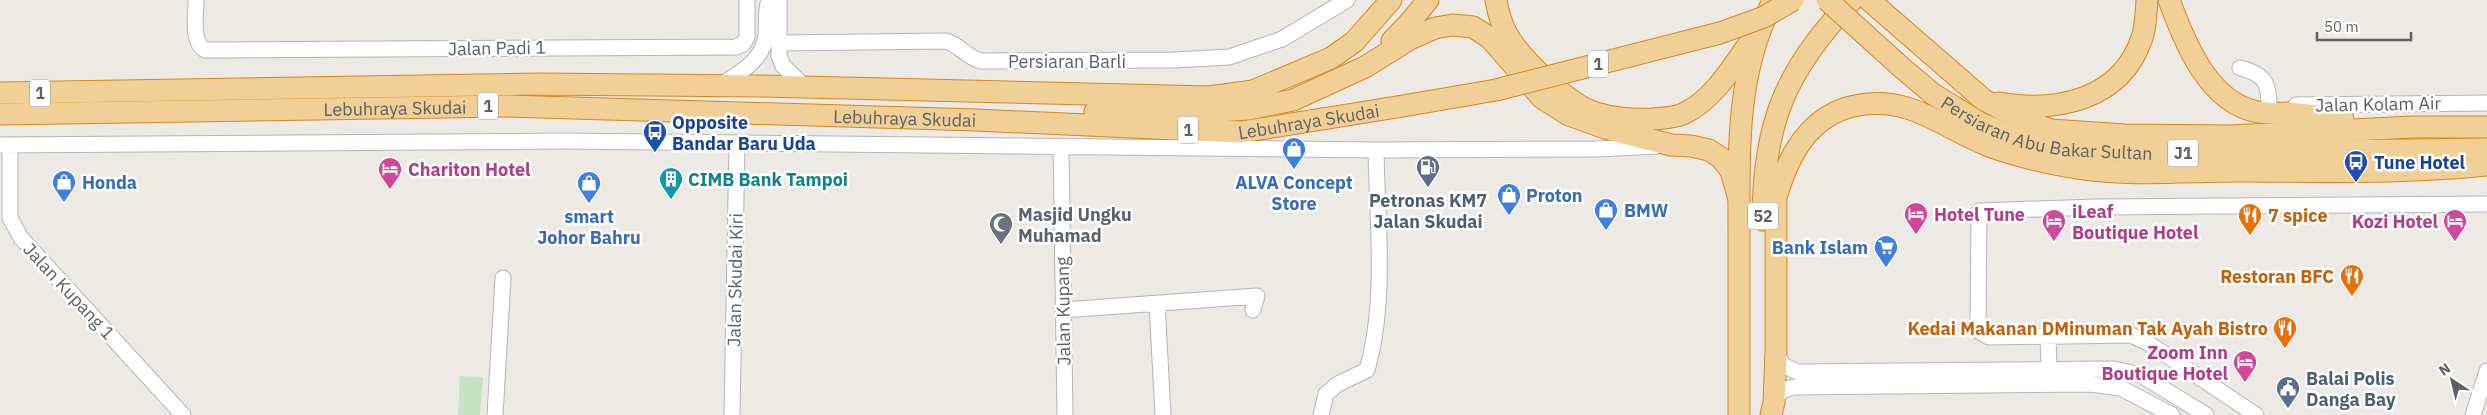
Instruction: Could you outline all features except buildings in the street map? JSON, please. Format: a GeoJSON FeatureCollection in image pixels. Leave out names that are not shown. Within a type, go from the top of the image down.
{"type":"FeatureCollection","features":[{"type":"Feature","properties":{"kind":"highway","name":"Lebuhraya Skudai"},"geometry":{"type":"LineString","coordinates":[[0,93],[538,84],[720,86],[1210,97],[1244,92],[1279,82],[1331,58],[1354,42],[1391,0]]}},
{"type":"Feature","properties":{"kind":"highway"},"geometry":{"type":"LineString","coordinates":[[1365,67],[1412,21],[1428,0]]}},
{"type":"Feature","properties":{"kind":"highway"},"geometry":{"type":"LineString","coordinates":[[1496,0],[1498,12],[1508,36],[1542,76],[1567,96],[1594,113],[1631,120],[1666,118],[1682,114],[1698,105],[1713,92],[1758,32]]}},
{"type":"Feature","properties":{"kind":"highway","name":"52"},"geometry":{"type":"LineString","coordinates":[[1739,415],[1738,199],[1740,117],[1745,82],[1758,32],[1773,0]]}},
{"type":"Feature","properties":{"kind":"highway","name":"Lebuhraya Skudai"},"geometry":{"type":"LineString","coordinates":[[0,114],[507,106],[976,120],[1241,132],[1496,90],[1720,33],[1764,17],[1793,0]]}},
{"type":"Feature","properties":{"kind":"highway","name":"Persiaran Abu Bakar Sultan"},"geometry":{"type":"LineString","coordinates":[[1827,0],[1933,94],[1980,123],[2020,140],[2063,148],[2154,153],[2487,149]]}},
{"type":"Feature","properties":{"kind":"highway","name":"52"},"geometry":{"type":"LineString","coordinates":[[1770,411],[1762,301],[1763,191],[1766,160],[1776,115],[1794,73],[1823,31],[1852,0]]}},
{"type":"Feature","properties":{"kind":"highway","name":"Persiaran Abu Bakar Sultan"},"geometry":{"type":"LineString","coordinates":[[1869,0],[1984,100],[2040,127],[2090,134],[2231,136],[2413,127],[2487,127]]}},
{"type":"Feature","properties":{"kind":"highway"},"geometry":{"type":"LineString","coordinates":[[1984,100],[2023,106],[2053,106],[2071,103],[2101,89],[2126,68],[2135,54],[2142,37],[2147,0]]}},
{"type":"Feature","properties":{"kind":"highway"},"geometry":{"type":"LineString","coordinates":[[2169,0],[2200,66],[2219,91],[2243,108],[2269,109],[2413,127]]}},
{"type":"Feature","properties":{"kind":"highway"},"geometry":{"type":"LineString","coordinates":[[976,120],[1008,112],[1203,112],[1249,109],[1293,100],[1365,67],[1410,39],[1435,28],[1452,25],[1473,27],[1490,38],[1542,98],[1569,115],[1605,128],[1671,145],[1691,146],[1709,150],[1721,158],[1731,171],[1738,199]]}},
{"type":"Feature","properties":{"kind":"highway"},"geometry":{"type":"LineString","coordinates":[[1770,411],[1776,352],[1776,198],[1781,179],[1798,144],[1820,122],[1836,112],[1858,105],[1887,103],[1902,105],[1923,113],[1989,146],[2039,160],[2085,169],[2158,172],[2422,170],[2481,167]]}},
{"type":"Feature","properties":{"kind":"street","name":"Jalan Padi 1"},"geometry":{"type":"LineString","coordinates":[[196,0],[196,40],[199,47],[205,50],[736,46],[743,44],[747,37],[747,0]]}},
{"type":"Feature","properties":{"kind":"street"},"geometry":{"type":"LineString","coordinates":[[720,86],[750,64],[760,53],[765,44],[768,0]]}},
{"type":"Feature","properties":{"kind":"street"},"geometry":{"type":"LineString","coordinates":[[779,0],[780,56],[783,66],[806,88]]}},
{"type":"Feature","properties":{"kind":"street","name":"Persiaran Barli"},"geometry":{"type":"LineString","coordinates":[[780,43],[946,41],[953,43],[972,59],[981,61],[1174,60],[1221,57],[1256,49],[1282,39],[1347,0]]}},
{"type":"Feature","properties":{"kind":"street"},"geometry":{"type":"LineString","coordinates":[[2240,68],[2258,73],[2265,81],[2269,109]]}},
{"type":"Feature","properties":{"kind":"street","name":"Jalan Kolam Air"},"geometry":{"type":"LineString","coordinates":[[2269,109],[2487,103]]}},
{"type":"Feature","properties":{"kind":"street"},"geometry":{"type":"LineString","coordinates":[[5,145],[563,141],[1376,150],[1596,149],[1671,145]]}},
{"type":"Feature","properties":{"kind":"street","name":"Jalan Skudai Kiri"},"geometry":{"type":"LineString","coordinates":[[732,415],[737,144]]}},
{"type":"Feature","properties":{"kind":"street","name":"Jalan Kupang 1"},"geometry":{"type":"LineString","coordinates":[[5,145],[10,218],[13,227],[183,415]]}},
{"type":"Feature","properties":{"kind":"street","name":"Jalan Kupang"},"geometry":{"type":"LineString","coordinates":[[1061,146],[1064,415]]}},
{"type":"Feature","properties":{"kind":"street"},"geometry":{"type":"LineString","coordinates":[[1321,415],[1326,394],[1338,384],[1367,370],[1375,342],[1378,272],[1376,150]]}},
{"type":"Feature","properties":{"kind":"street"},"geometry":{"type":"LineString","coordinates":[[2256,415],[2154,347],[2131,335],[1989,337],[1978,331],[1979,211],[2487,204]]}},
{"type":"Feature","properties":{"kind":"street"},"geometry":{"type":"LineString","coordinates":[[495,415],[503,278]]}},
{"type":"Feature","properties":{"kind":"street"},"geometry":{"type":"LineString","coordinates":[[1063,310],[1256,296],[1253,310]]}},
{"type":"Feature","properties":{"kind":"street"},"geometry":{"type":"LineString","coordinates":[[1157,303],[1164,415]]}},
{"type":"Feature","properties":{"kind":"street"},"geometry":{"type":"LineString","coordinates":[[2048,335],[2048,369]]}},
{"type":"Feature","properties":{"kind":"street"},"geometry":{"type":"LineString","coordinates":[[1776,352],[1783,365],[1797,372],[2127,370],[2158,384],[2206,415]]}},
{"type":"Feature","properties":{"kind":"street"},"geometry":{"type":"LineString","coordinates":[[2473,415],[2487,371]]}},
{"type":"Feature","properties":{"kind":"street"},"geometry":{"type":"LineString","coordinates":[[1770,411],[1777,395],[1788,388],[1796,387],[2100,384],[2130,391],[2172,415]]}},
{"type":"Feature","properties":{"kind":"green space"},"geometry":{"type":"Polygon","coordinates":[[[460,376],[483,377],[480,415],[458,415],[460,376]]]}},
{"type":"Feature","properties":{"kind":"place","name":"Opposite Bandar Baru Uda"},"geometry":{"type":"Point","coordinates":[655,153]}},
{"type":"Feature","properties":{"kind":"place","name":"ALVA Concept Store"},"geometry":{"type":"Point","coordinates":[1294,170]}},
{"type":"Feature","properties":{"kind":"place","name":"Tune Hotel"},"geometry":{"type":"Point","coordinates":[2356,183]}},
{"type":"Feature","properties":{"kind":"place","name":"Petronas KM7 Jalan Skudai"},"geometry":{"type":"Point","coordinates":[1428,188]}},
{"type":"Feature","properties":{"kind":"place","name":"Chariton Hotel"},"geometry":{"type":"Point","coordinates":[390,190]}},
{"type":"Feature","properties":{"kind":"place","name":"CIMB Bank Tampoi"},"geometry":{"type":"Point","coordinates":[671,200]}},
{"type":"Feature","properties":{"kind":"place","name":"Honda"},"geometry":{"type":"Point","coordinates":[64,203]}},
{"type":"Feature","properties":{"kind":"place","name":"smart Johor Bahru"},"geometry":{"type":"Point","coordinates":[589,204]}},
{"type":"Feature","properties":{"kind":"place","name":"Proton"},"geometry":{"type":"Point","coordinates":[1509,216]}},
{"type":"Feature","properties":{"kind":"place","name":"BMW"},"geometry":{"type":"Point","coordinates":[1606,231]}},
{"type":"Feature","properties":{"kind":"place","name":"Hotel Tune"},"geometry":{"type":"Point","coordinates":[1916,235]}},
{"type":"Feature","properties":{"kind":"place","name":"7 spice"},"geometry":{"type":"Point","coordinates":[2250,236]}},
{"type":"Feature","properties":{"kind":"place","name":"iLeaf Boutique Hotel"},"geometry":{"type":"Point","coordinates":[2054,242]}},
{"type":"Feature","properties":{"kind":"place","name":"Kozi Hotel"},"geometry":{"type":"Point","coordinates":[2455,242]}},
{"type":"Feature","properties":{"kind":"place","name":"Masjid Ungku Muhamad"},"geometry":{"type":"Point","coordinates":[1001,245]}},
{"type":"Feature","properties":{"kind":"place","name":"Bank Islam"},"geometry":{"type":"Point","coordinates":[1886,268]}},
{"type":"Feature","properties":{"kind":"place","name":"Restoran BFC"},"geometry":{"type":"Point","coordinates":[2352,297]}},
{"type":"Feature","properties":{"kind":"place","name":"Kedai Makanan DMinuman Tak Ayah Bistro"},"geometry":{"type":"Point","coordinates":[2285,349]}},
{"type":"Feature","properties":{"kind":"place","name":"Zoom Inn Boutique Hotel"},"geometry":{"type":"Point","coordinates":[2245,383]}},
{"type":"Feature","properties":{"kind":"place","name":"Balai Polis Danga Bay"},"geometry":{"type":"Point","coordinates":[2288,409]}}]}
